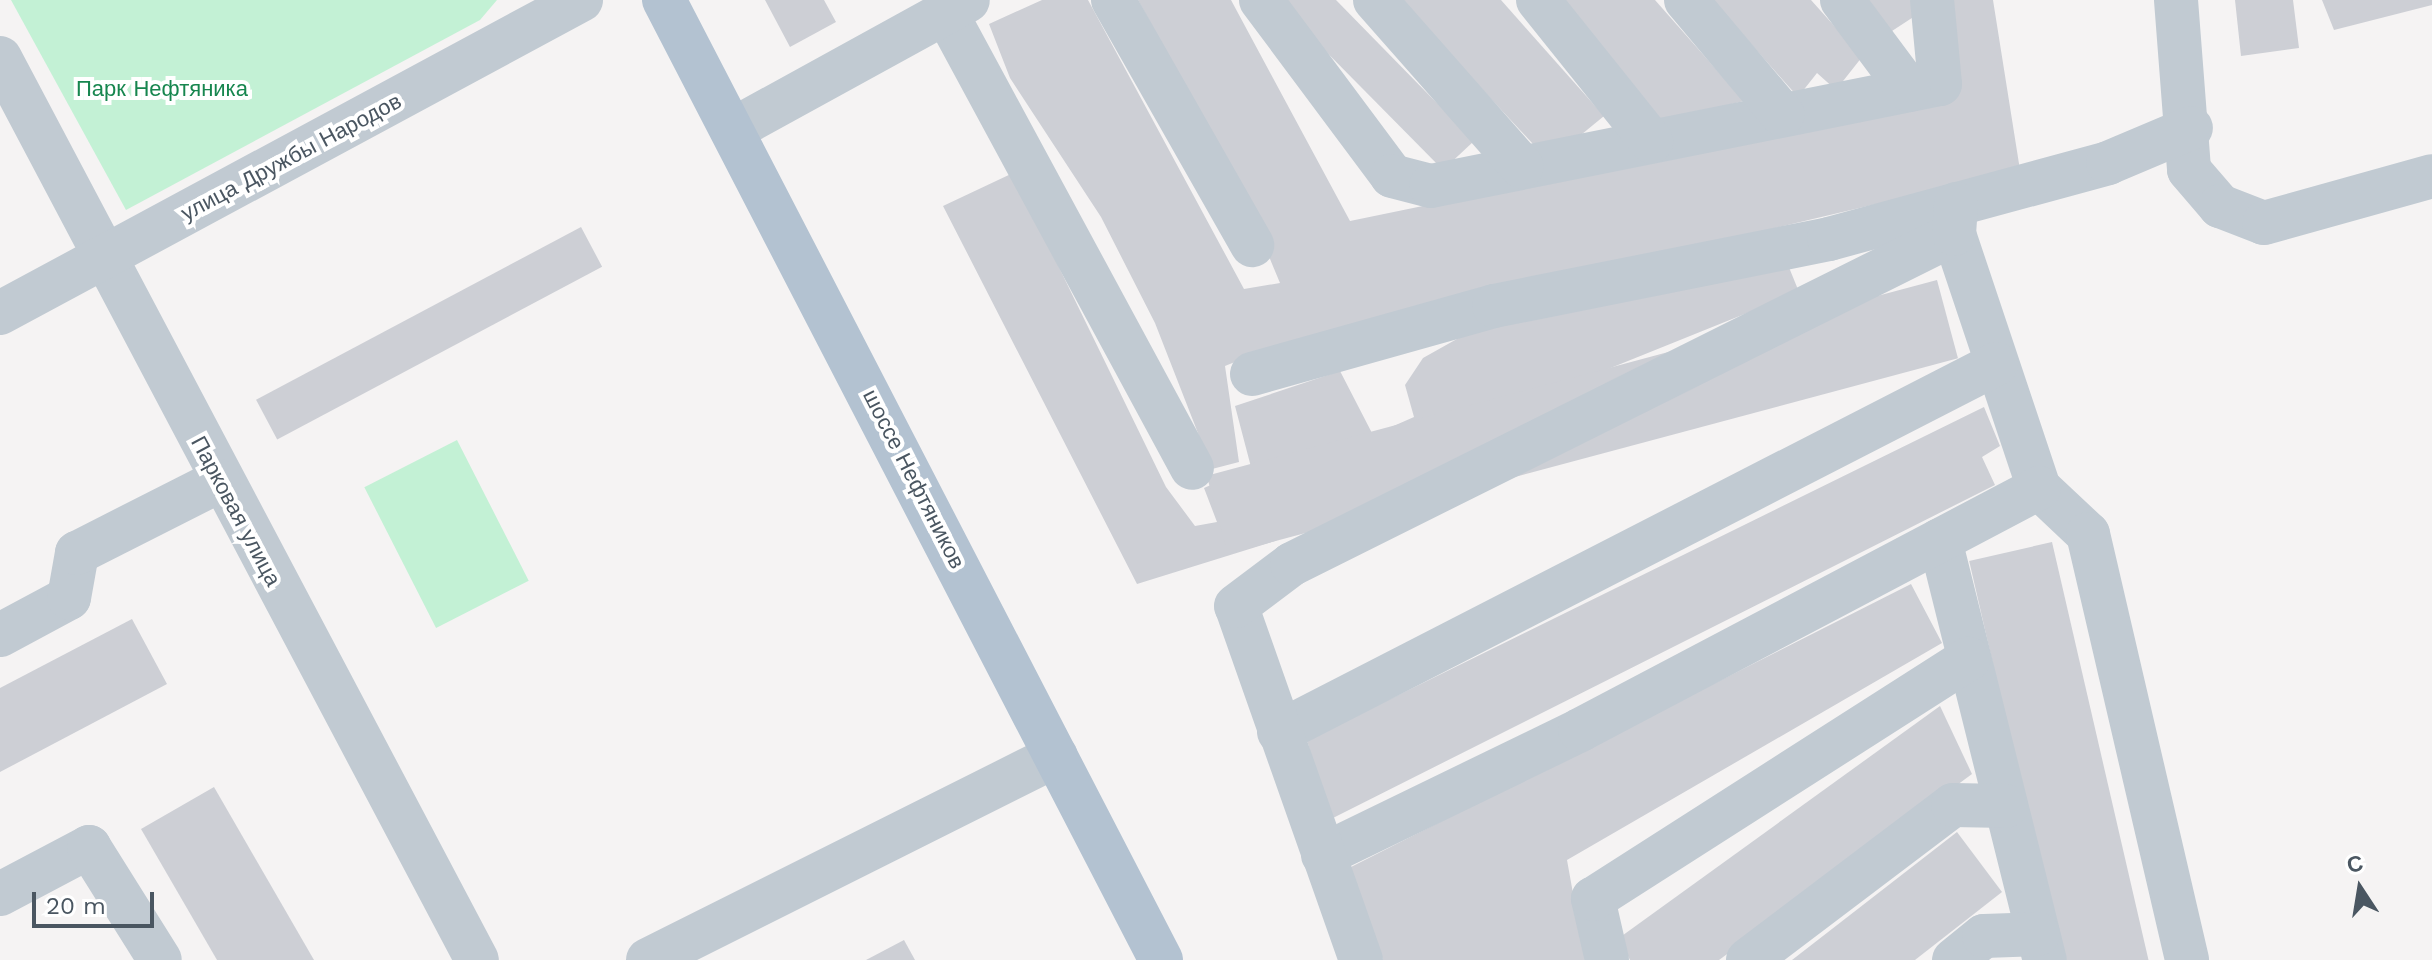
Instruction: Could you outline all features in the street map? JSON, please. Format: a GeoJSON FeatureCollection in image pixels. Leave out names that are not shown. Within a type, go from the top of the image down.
{"type":"FeatureCollection","features":[{"type":"Feature","properties":{"kind":"main road","name":"шоссе Нефтяников"},"geometry":{"type":"LineString","coordinates":[[664,0],[1161,960]]}},
{"type":"Feature","properties":{"kind":"street","name":"улица Дружбы Народов"},"geometry":{"type":"LineString","coordinates":[[0,313],[581,0]]}},
{"type":"Feature","properties":{"kind":"street"},"geometry":{"type":"LineString","coordinates":[[1113,0],[1252,245]]}},
{"type":"Feature","properties":{"kind":"street"},"geometry":{"type":"LineString","coordinates":[[1261,0],[1392,176],[1431,186],[1940,84],[1932,0]]}},
{"type":"Feature","properties":{"kind":"street"},"geometry":{"type":"LineString","coordinates":[[1375,0],[1522,167]]}},
{"type":"Feature","properties":{"kind":"street"},"geometry":{"type":"LineString","coordinates":[[1538,0],[1651,141]]}},
{"type":"Feature","properties":{"kind":"street"},"geometry":{"type":"LineString","coordinates":[[1686,0],[1783,115]]}},
{"type":"Feature","properties":{"kind":"street"},"geometry":{"type":"LineString","coordinates":[[1842,0],[1909,90]]}},
{"type":"Feature","properties":{"kind":"street"},"geometry":{"type":"LineString","coordinates":[[2176,0],[2191,128],[2189,170],[2220,206],[2264,223],[2432,176]]}},
{"type":"Feature","properties":{"kind":"street"},"geometry":{"type":"LineString","coordinates":[[732,130],[959,4],[1192,468]]}},
{"type":"Feature","properties":{"kind":"street","name":"Парковая улица"},"geometry":{"type":"LineString","coordinates":[[0,58],[219,481],[477,960]]}},
{"type":"Feature","properties":{"kind":"street"},"geometry":{"type":"LineString","coordinates":[[1361,960],[1236,606],[1292,564],[1955,219],[2108,163],[2191,128]]}},
{"type":"Feature","properties":{"kind":"street"},"geometry":{"type":"LineString","coordinates":[[1955,219],[1996,364],[2039,488],[2088,534],[2187,960]]}},
{"type":"Feature","properties":{"kind":"street"},"geometry":{"type":"LineString","coordinates":[[1252,374],[1494,306],[1829,239],[1955,219]]}},
{"type":"Feature","properties":{"kind":"street"},"geometry":{"type":"LineString","coordinates":[[1279,732],[1996,364]]}},
{"type":"Feature","properties":{"kind":"street"},"geometry":{"type":"LineString","coordinates":[[0,635],[69,598],[77,553],[219,481]]}},
{"type":"Feature","properties":{"kind":"street"},"geometry":{"type":"LineString","coordinates":[[1323,855],[2039,488]]}},
{"type":"Feature","properties":{"kind":"street"},"geometry":{"type":"LineString","coordinates":[[1940,540],[2041,947],[1984,936],[1954,960]]}},
{"type":"Feature","properties":{"kind":"street"},"geometry":{"type":"LineString","coordinates":[[1607,960],[1593,899],[1969,659]]}},
{"type":"Feature","properties":{"kind":"street"},"geometry":{"type":"LineString","coordinates":[[648,960],[1056,756]]}},
{"type":"Feature","properties":{"kind":"street"},"geometry":{"type":"LineString","coordinates":[[1748,960],[1953,805],[2006,806]]}},
{"type":"Feature","properties":{"kind":"street"},"geometry":{"type":"LineString","coordinates":[[0,894],[89,847],[160,960]]}},
{"type":"Feature","properties":{"kind":"green space","name":"Парк Нефтяника"},"geometry":{"type":"Polygon","coordinates":[[[11,0],[497,0],[480,20],[126,210],[11,0]]]}},
{"type":"Feature","properties":{"kind":"green space"},"geometry":{"type":"Polygon","coordinates":[[[457,440],[529,581],[436,628],[364,487],[457,440]]]}},
{"type":"Feature","properties":{"kind":"building"},"geometry":{"type":"Polygon","coordinates":[[[765,0],[824,0],[836,22],[790,47],[765,0]]]}},
{"type":"Feature","properties":{"kind":"building"},"geometry":{"type":"Polygon","coordinates":[[[1042,0],[1088,0],[1244,289],[1280,283],[1241,189],[1138,0],[1231,0],[1350,221],[1958,96],[1949,0],[1993,0],[2020,170],[1269,348],[1225,366],[1239,462],[1212,469],[1155,323],[1101,217],[1010,78],[989,24],[1042,0]]]}},
{"type":"Feature","properties":{"kind":"building"},"geometry":{"type":"Polygon","coordinates":[[[1275,0],[1336,0],[1474,141],[1443,170],[1275,0]]]}},
{"type":"Feature","properties":{"kind":"building"},"geometry":{"type":"Polygon","coordinates":[[[1399,0],[1501,0],[1604,116],[1565,148],[1533,144],[1399,0]]]}},
{"type":"Feature","properties":{"kind":"building"},"geometry":{"type":"Polygon","coordinates":[[[1556,0],[1655,0],[1744,101],[1661,121],[1556,0]]]}},
{"type":"Feature","properties":{"kind":"building"},"geometry":{"type":"Polygon","coordinates":[[[1712,0],[1811,0],[1862,57],[1836,90],[1817,73],[1798,97],[1712,0]]]}},
{"type":"Feature","properties":{"kind":"building"},"geometry":{"type":"Polygon","coordinates":[[[1864,0],[1916,0],[1918,14],[1892,31],[1864,0]]]}},
{"type":"Feature","properties":{"kind":"building"},"geometry":{"type":"Polygon","coordinates":[[[2235,0],[2293,0],[2299,48],[2241,56],[2235,0]]]}},
{"type":"Feature","properties":{"kind":"building"},"geometry":{"type":"Polygon","coordinates":[[[2322,0],[2432,0],[2432,5],[2334,30],[2322,0]]]}},
{"type":"Feature","properties":{"kind":"building"},"geometry":{"type":"Polygon","coordinates":[[[1013,173],[1166,487],[1195,526],[1217,522],[1204,488],[1251,467],[1235,406],[1340,371],[1373,435],[1414,417],[1405,385],[1423,358],[1489,321],[1786,260],[1799,292],[1546,394],[1275,541],[1137,584],[943,206],[1013,173]]]}},
{"type":"Feature","properties":{"kind":"building"},"geometry":{"type":"Polygon","coordinates":[[[581,227],[602,267],[277,439],[256,400],[581,227]]]}},
{"type":"Feature","properties":{"kind":"building"},"geometry":{"type":"Polygon","coordinates":[[[1937,280],[1958,358],[1228,554],[1207,476],[1937,280]]]}},
{"type":"Feature","properties":{"kind":"building"},"geometry":{"type":"Polygon","coordinates":[[[1984,407],[2000,446],[1982,457],[1995,485],[1329,820],[1307,740],[1984,407]]]}},
{"type":"Feature","properties":{"kind":"building"},"geometry":{"type":"Polygon","coordinates":[[[2052,542],[2149,960],[2061,960],[1969,561],[2052,542]]]}},
{"type":"Feature","properties":{"kind":"building"},"geometry":{"type":"Polygon","coordinates":[[[1911,584],[1942,643],[1567,860],[1585,960],[1383,960],[1347,869],[1911,584]]]}},
{"type":"Feature","properties":{"kind":"building"},"geometry":{"type":"Polygon","coordinates":[[[132,619],[167,684],[0,772],[0,688],[132,619]]]}},
{"type":"Feature","properties":{"kind":"building"},"geometry":{"type":"Polygon","coordinates":[[[1940,706],[1972,774],[1719,960],[1630,960],[1619,938],[1940,706]]]}},
{"type":"Feature","properties":{"kind":"building"},"geometry":{"type":"Polygon","coordinates":[[[214,787],[314,960],[217,960],[141,829],[214,787]]]}},
{"type":"Feature","properties":{"kind":"building"},"geometry":{"type":"Polygon","coordinates":[[[1957,832],[2002,892],[1915,960],[1792,960],[1957,832]]]}},
{"type":"Feature","properties":{"kind":"building"},"geometry":{"type":"Polygon","coordinates":[[[904,940],[915,960],[866,960],[904,940]]]}}]}
